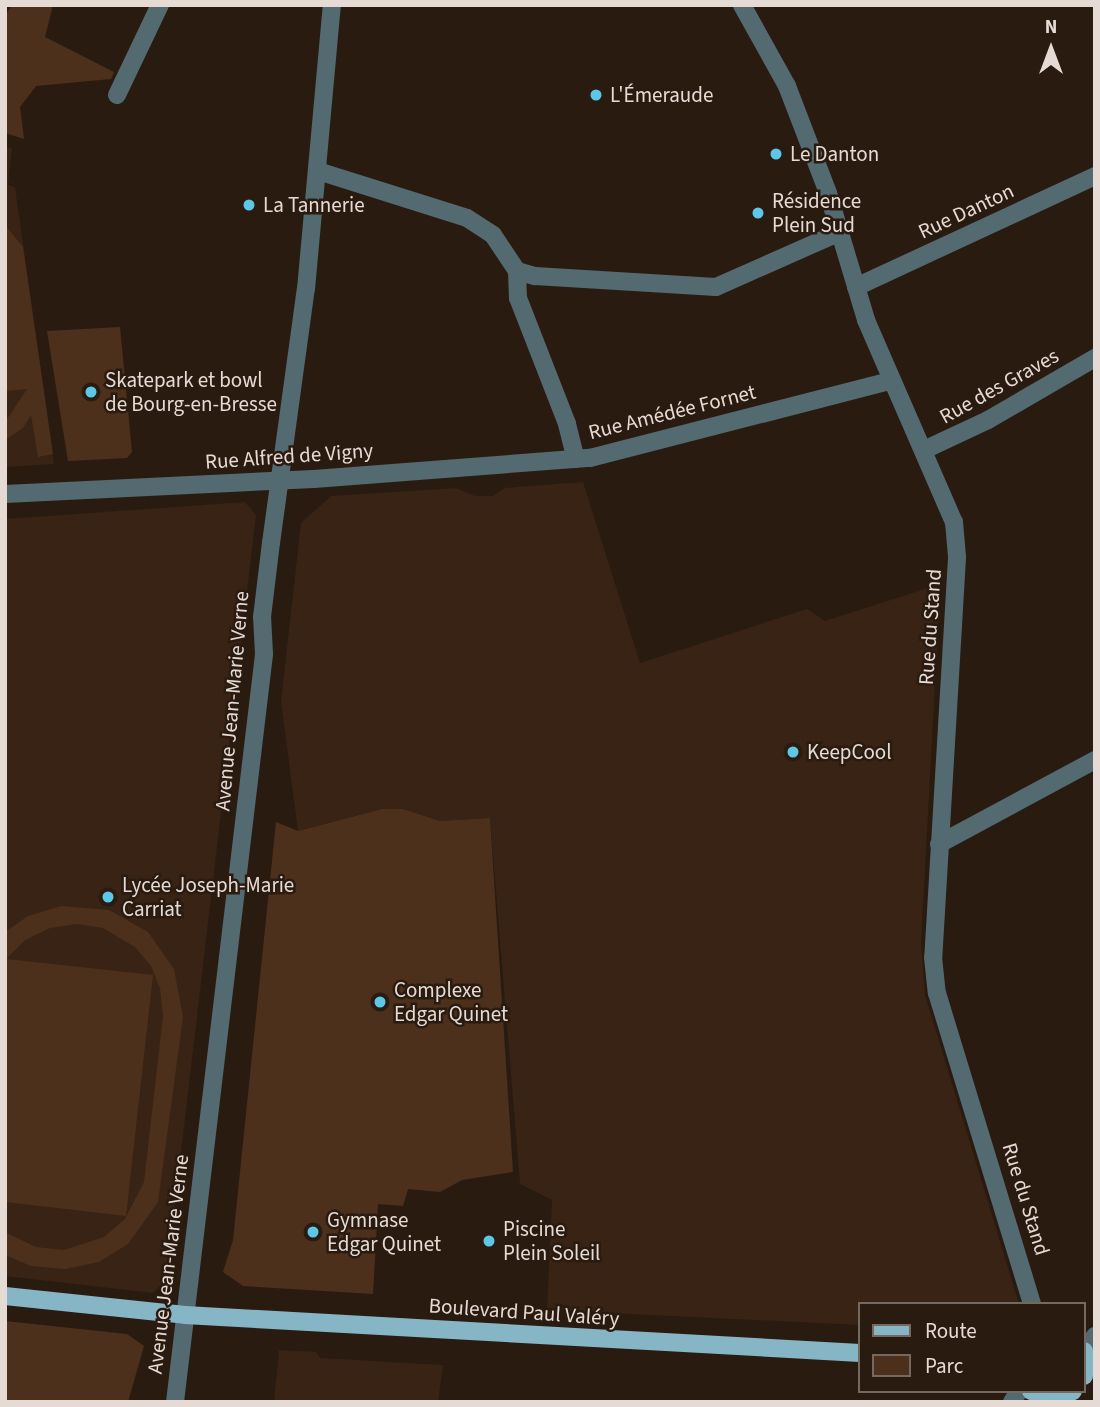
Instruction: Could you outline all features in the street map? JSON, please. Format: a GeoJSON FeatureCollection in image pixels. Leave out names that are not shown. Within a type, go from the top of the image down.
{"type":"FeatureCollection","features":[{"type":"Feature","properties":{"kind":"main road","name":"Boulevard Paul Valéry"},"geometry":{"type":"LineString","coordinates":[[5,1296],[185,1315],[858,1353]]}},
{"type":"Feature","properties":{"kind":"main road"},"geometry":{"type":"LineString","coordinates":[[1045,1398],[1065,1393]]}},
{"type":"Feature","properties":{"kind":"street"},"geometry":{"type":"LineString","coordinates":[[117,95],[160,5]]}},
{"type":"Feature","properties":{"kind":"street"},"geometry":{"type":"LineString","coordinates":[[322,5],[330,51]]}},
{"type":"Feature","properties":{"kind":"street","name":"Avenue Jean-Marie Verne"},"geometry":{"type":"LineString","coordinates":[[174,1402],[264,653],[262,617],[318,171],[332,5]]}},
{"type":"Feature","properties":{"kind":"street"},"geometry":{"type":"LineString","coordinates":[[330,51],[345,5]]}},
{"type":"Feature","properties":{"kind":"street","name":"Rue du Stand"},"geometry":{"type":"LineString","coordinates":[[742,5],[787,86],[890,381],[949,506],[957,539],[933,957],[937,993],[1028,1281],[1032,1302]]}},
{"type":"Feature","properties":{"kind":"street"},"geometry":{"type":"LineString","coordinates":[[318,171],[467,218],[493,235],[517,271],[647,286],[716,287],[840,232]]}},
{"type":"Feature","properties":{"kind":"street","name":"Rue Danton"},"geometry":{"type":"LineString","coordinates":[[856,287],[1095,176]]}},
{"type":"Feature","properties":{"kind":"street","name":"Rue Amédée Fornet"},"geometry":{"type":"LineString","coordinates":[[517,271],[518,299],[567,424],[576,459],[651,444],[890,381]]}},
{"type":"Feature","properties":{"kind":"street","name":"Rue des Graves"},"geometry":{"type":"LineString","coordinates":[[924,450],[988,420],[1095,358]]}},
{"type":"Feature","properties":{"kind":"street","name":"Rue Alfred de Vigny"},"geometry":{"type":"LineString","coordinates":[[5,494],[280,480],[576,459]]}},
{"type":"Feature","properties":{"kind":"street"},"geometry":{"type":"LineString","coordinates":[[939,844],[1095,760]]}},
{"type":"Feature","properties":{"kind":"street","name":"Rue du Stand"},"geometry":{"type":"LineString","coordinates":[[1028,1281],[1039,1302]]}},
{"type":"Feature","properties":{"kind":"street"},"geometry":{"type":"LineString","coordinates":[[1087,1355],[1095,1336]]}},
{"type":"Feature","properties":{"kind":"shaded area"},"geometry":{"type":"Polygon","coordinates":[[[5,147],[12,148],[8,185],[15,187],[54,464],[5,467],[5,147]]]}},
{"type":"Feature","properties":{"kind":"shaded area"},"geometry":{"type":"Polygon","coordinates":[[[583,482],[640,663],[807,609],[825,621],[934,586],[939,610],[921,943],[925,995],[1018,1302],[858,1302],[858,1325],[547,1310],[552,1200],[520,1184],[490,818],[440,821],[403,809],[382,809],[298,831],[281,701],[301,523],[331,496],[456,488],[475,496],[493,496],[505,488],[583,482]]]}},
{"type":"Feature","properties":{"kind":"shaded area","name":"Lycée Joseph-Marie Carriat"},"geometry":{"type":"Polygon","coordinates":[[[245,502],[256,515],[166,1280],[153,1293],[5,1276],[5,519],[245,502]]]}},
{"type":"Feature","properties":{"kind":"shaded area"},"geometry":{"type":"Polygon","coordinates":[[[279,1350],[316,1352],[320,1358],[443,1365],[438,1402],[274,1402],[279,1350]]]}},
{"type":"Feature","properties":{"kind":"green space"},"geometry":{"type":"Polygon","coordinates":[[[12,5],[53,5],[45,37],[114,72],[111,79],[36,86],[20,107],[24,139],[5,133],[5,16],[12,5]]]}},
{"type":"Feature","properties":{"kind":"green space"},"geometry":{"type":"Polygon","coordinates":[[[5,225],[23,247],[53,454],[38,457],[31,415],[23,428],[5,440],[5,422],[27,389],[5,391],[5,225]]]}},
{"type":"Feature","properties":{"kind":"green space","name":"Skatepark et bowl de Bourg-en-Bresse"},"geometry":{"type":"Polygon","coordinates":[[[120,327],[132,452],[127,458],[68,461],[47,331],[120,327]]]}},
{"type":"Feature","properties":{"kind":"green space","name":"Complexe Edgar Quinet"},"geometry":{"type":"Polygon","coordinates":[[[382,809],[403,809],[440,821],[490,818],[513,1172],[462,1180],[440,1192],[408,1189],[403,1206],[378,1204],[373,1294],[243,1286],[223,1272],[233,1240],[276,822],[298,831],[382,809]]]}},
{"type":"Feature","properties":{"kind":"green space"},"geometry":{"type":"Polygon","coordinates":[[[61,906],[109,910],[148,932],[174,969],[183,1017],[158,1202],[128,1244],[99,1262],[65,1269],[31,1266],[5,1255],[5,1232],[36,1247],[64,1250],[104,1237],[125,1219],[144,1182],[163,1016],[160,988],[151,966],[135,947],[103,928],[77,924],[50,928],[25,940],[5,960],[5,932],[28,916],[61,906]]]}},
{"type":"Feature","properties":{"kind":"green space"},"geometry":{"type":"Polygon","coordinates":[[[7,959],[153,975],[126,1216],[5,1202],[7,959]]]}},
{"type":"Feature","properties":{"kind":"green space"},"geometry":{"type":"Polygon","coordinates":[[[5,1321],[127,1334],[144,1346],[128,1402],[5,1402],[5,1321]]]}},
{"type":"Feature","properties":{"kind":"place","name":"L'Émeraude"},"geometry":{"type":"Point","coordinates":[596,95]}},
{"type":"Feature","properties":{"kind":"place","name":"Le Danton"},"geometry":{"type":"Point","coordinates":[776,154]}},
{"type":"Feature","properties":{"kind":"place","name":"La Tannerie"},"geometry":{"type":"Point","coordinates":[249,205]}},
{"type":"Feature","properties":{"kind":"place","name":"Résidence Plein Sud"},"geometry":{"type":"Point","coordinates":[758,213]}},
{"type":"Feature","properties":{"kind":"place","name":"Skatepark et bowl de Bourg-en-Bresse"},"geometry":{"type":"Point","coordinates":[91,392]}},
{"type":"Feature","properties":{"kind":"place","name":"KeepCool"},"geometry":{"type":"Point","coordinates":[793,752]}},
{"type":"Feature","properties":{"kind":"place","name":"Lycée Joseph-Marie Carriat"},"geometry":{"type":"Point","coordinates":[108,897]}},
{"type":"Feature","properties":{"kind":"place","name":"Complexe Edgar Quinet"},"geometry":{"type":"Point","coordinates":[380,1002]}},
{"type":"Feature","properties":{"kind":"place","name":"Gymnase Edgar Quinet"},"geometry":{"type":"Point","coordinates":[313,1232]}},
{"type":"Feature","properties":{"kind":"place","name":"Piscine Plein Soleil"},"geometry":{"type":"Point","coordinates":[489,1241]}}]}
